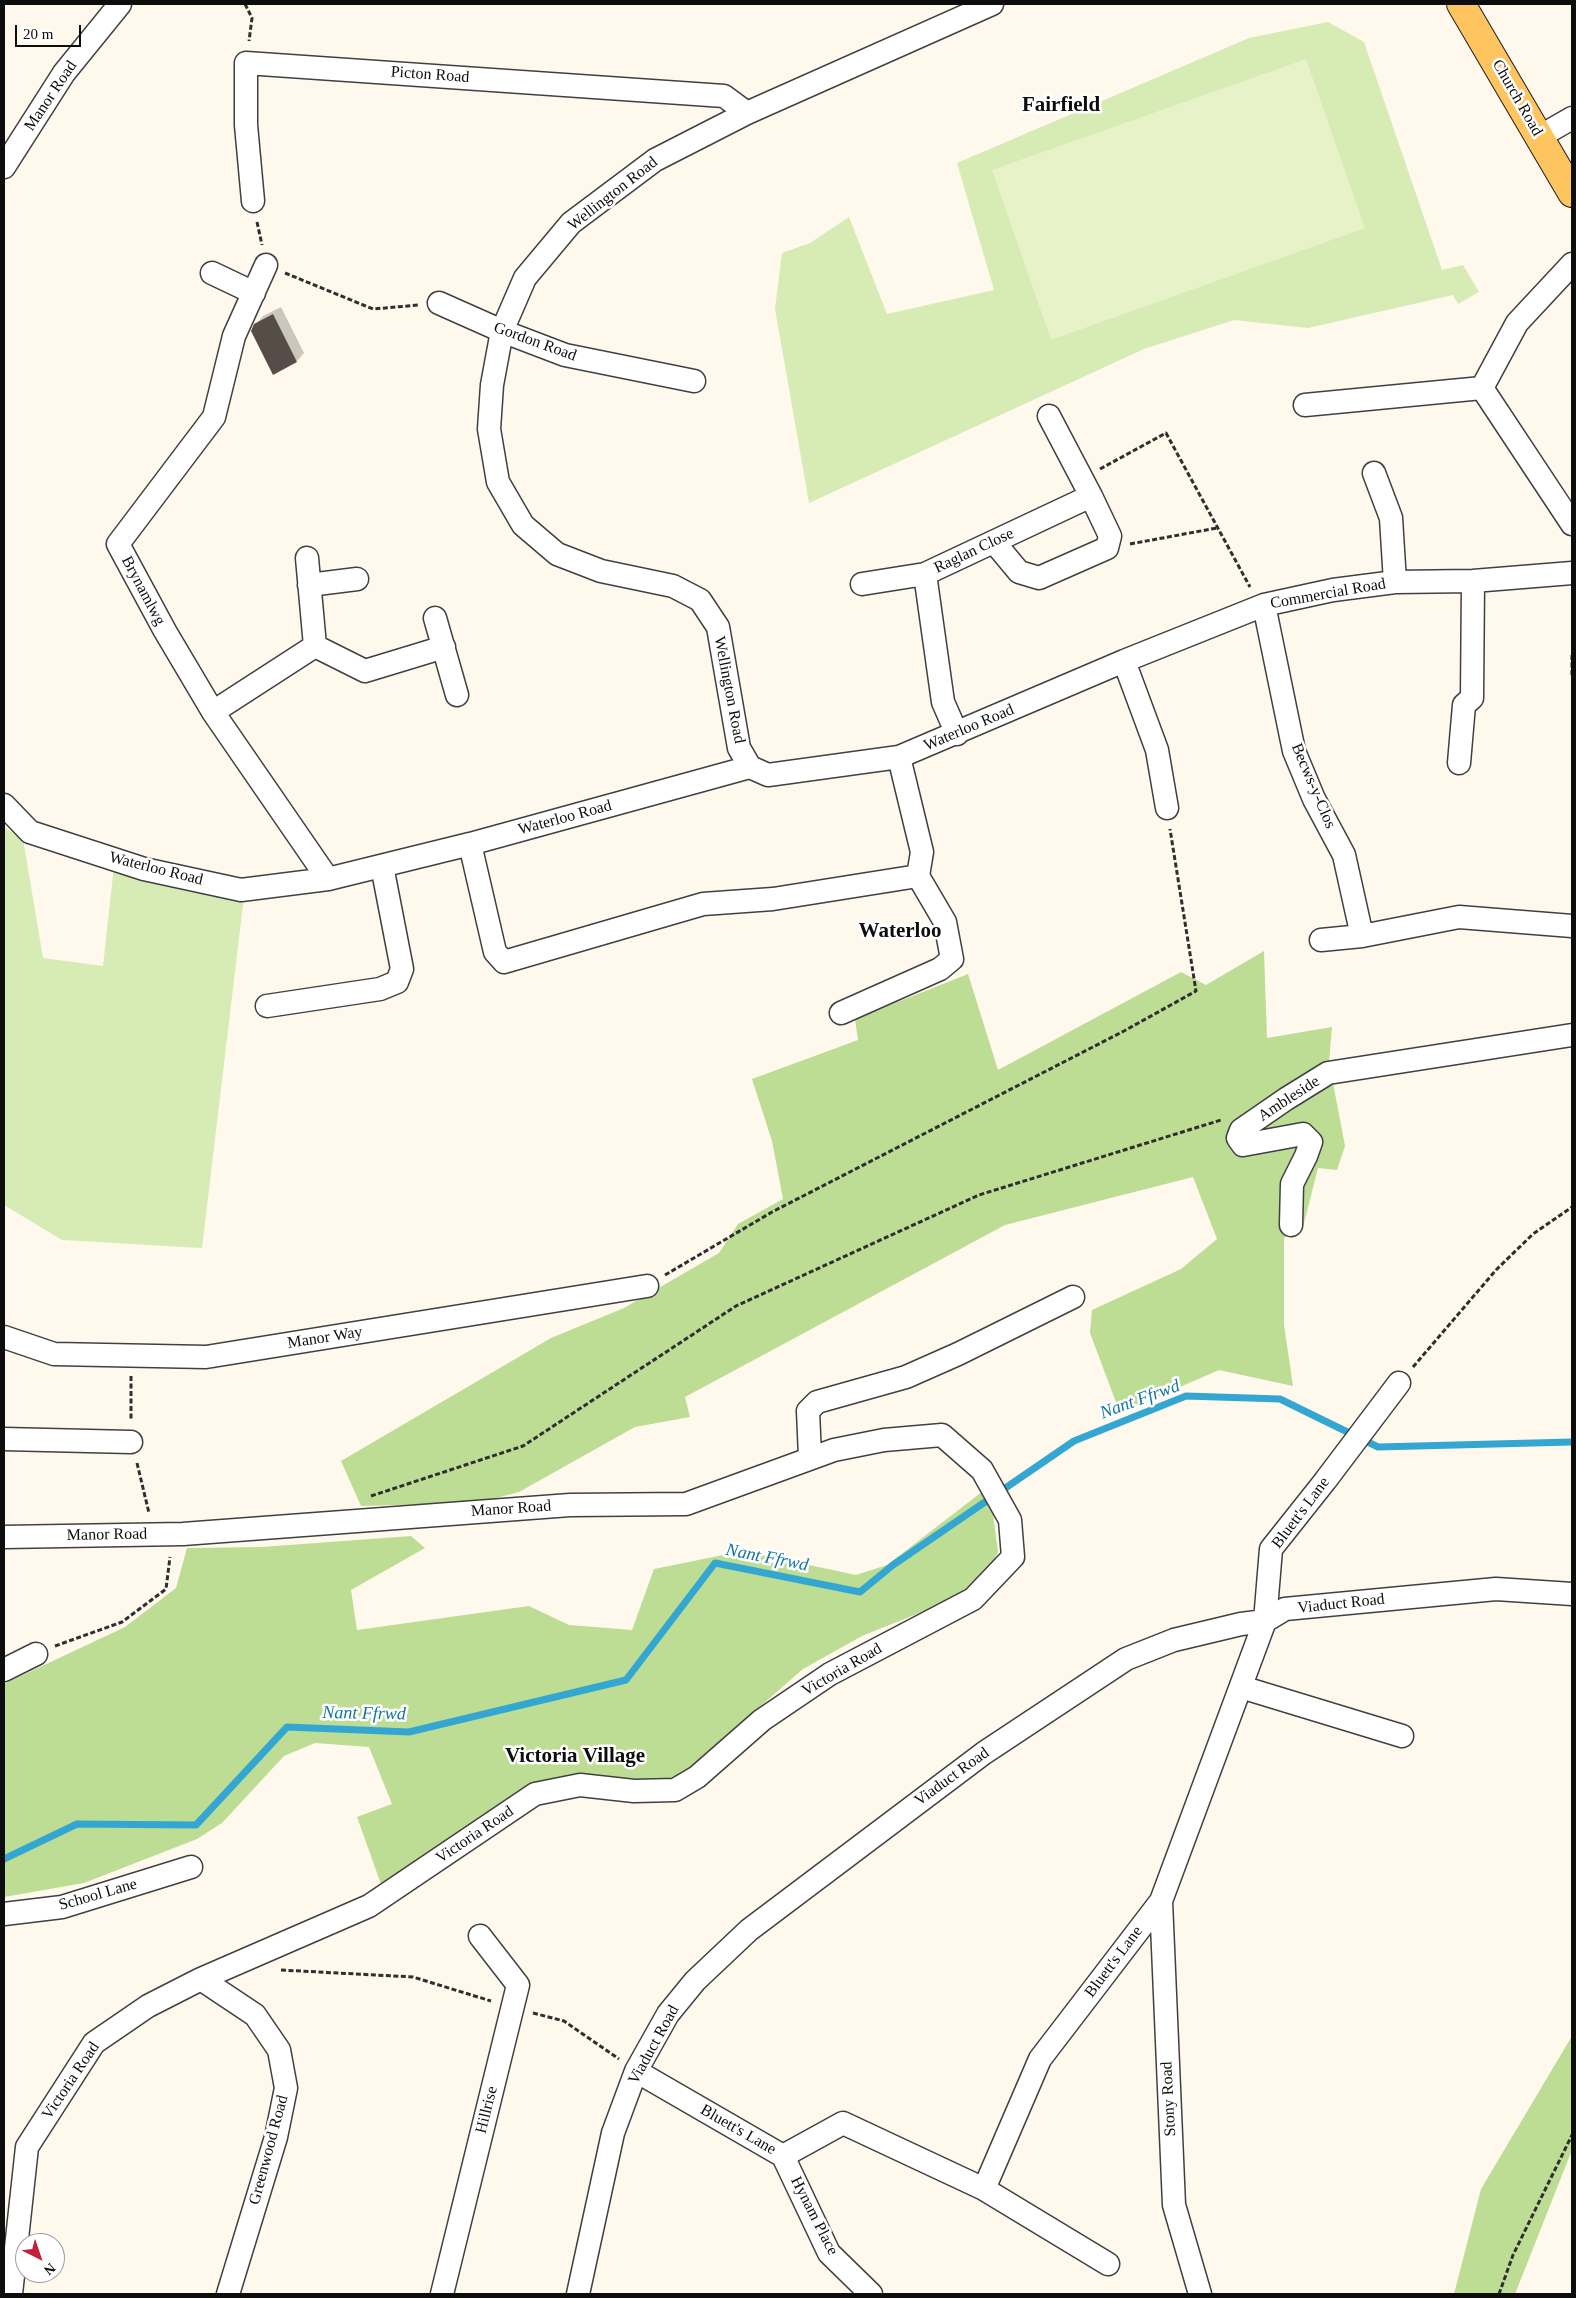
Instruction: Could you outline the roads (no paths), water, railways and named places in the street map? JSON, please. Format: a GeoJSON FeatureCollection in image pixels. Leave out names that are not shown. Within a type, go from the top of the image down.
{"type":"FeatureCollection","features":[{"type":"Feature","properties":{"kind":"main road","name":"Church Road"},"geometry":{"type":"LineString","coordinates":[[1461,4],[1572,193]]}},
{"type":"Feature","properties":{"kind":"street","name":"Manor Road"},"geometry":{"type":"LineString","coordinates":[[4,167],[64,73],[120,4]]}},
{"type":"Feature","properties":{"kind":"street","name":"Wellington Road"},"geometry":{"type":"LineString","coordinates":[[750,767],[739,748],[718,626],[700,600],[672,586],[602,571],[557,554],[523,525],[498,482],[489,429],[492,385],[502,331],[525,278],[571,223],[655,160],[747,113],[992,4]]}},
{"type":"Feature","properties":{"kind":"street","name":"Picton Road"},"geometry":{"type":"LineString","coordinates":[[253,201],[246,125],[246,63],[724,96],[747,113]]}},
{"type":"Feature","properties":{"kind":"street"},"geometry":{"type":"LineString","coordinates":[[1540,137],[1572,118]]}},
{"type":"Feature","properties":{"kind":"street"},"geometry":{"type":"LineString","coordinates":[[1482,388],[1517,323],[1572,264]]}},
{"type":"Feature","properties":{"kind":"street","name":"Brynamlwg"},"geometry":{"type":"LineString","coordinates":[[266,265],[234,336],[214,417],[118,544],[165,632],[214,712],[328,879]]}},
{"type":"Feature","properties":{"kind":"street"},"geometry":{"type":"LineString","coordinates":[[212,273],[254,293]]}},
{"type":"Feature","properties":{"kind":"street","name":"Gordon Road"},"geometry":{"type":"LineString","coordinates":[[438,303],[502,331],[565,355],[694,381]]}},
{"type":"Feature","properties":{"kind":"street"},"geometry":{"type":"LineString","coordinates":[[1305,405],[1482,388]]}},
{"type":"Feature","properties":{"kind":"street"},"geometry":{"type":"LineString","coordinates":[[1482,388],[1572,524]]}},
{"type":"Feature","properties":{"kind":"street"},"geometry":{"type":"LineString","coordinates":[[994,542],[1019,572],[1039,578],[1107,548],[1110,536],[1049,416]]}},
{"type":"Feature","properties":{"kind":"street"},"geometry":{"type":"LineString","coordinates":[[1374,473],[1391,518],[1395,582]]}},
{"type":"Feature","properties":{"kind":"street","name":"Raglan Close"},"geometry":{"type":"LineString","coordinates":[[957,734],[943,702],[925,574],[994,542],[1086,487]]}},
{"type":"Feature","properties":{"kind":"street"},"geometry":{"type":"LineString","coordinates":[[307,558],[315,646]]}},
{"type":"Feature","properties":{"kind":"street","name":"Commercial Road"},"geometry":{"type":"LineString","coordinates":[[1124,661],[1264,605],[1333,590],[1395,582],[1473,581],[1572,573]]}},
{"type":"Feature","properties":{"kind":"street"},"geometry":{"type":"LineString","coordinates":[[862,584],[925,574]]}},
{"type":"Feature","properties":{"kind":"street"},"geometry":{"type":"LineString","coordinates":[[310,585],[357,579]]}},
{"type":"Feature","properties":{"kind":"street"},"geometry":{"type":"LineString","coordinates":[[1459,763],[1464,705],[1472,698],[1473,581]]}},
{"type":"Feature","properties":{"kind":"street","name":"Becws-y-Clos"},"geometry":{"type":"LineString","coordinates":[[1264,605],[1294,751],[1314,799],[1344,855],[1362,936]]}},
{"type":"Feature","properties":{"kind":"street"},"geometry":{"type":"LineString","coordinates":[[435,618],[458,695]]}},
{"type":"Feature","properties":{"kind":"street"},"geometry":{"type":"LineString","coordinates":[[214,712],[315,646]]}},
{"type":"Feature","properties":{"kind":"street"},"geometry":{"type":"LineString","coordinates":[[315,646],[365,671],[444,647]]}},
{"type":"Feature","properties":{"kind":"street"},"geometry":{"type":"LineString","coordinates":[[1124,661],[1157,750],[1167,808]]}},
{"type":"Feature","properties":{"kind":"street","name":"Waterloo Road"},"geometry":{"type":"LineString","coordinates":[[4,805],[30,832],[144,870],[241,890],[328,879],[470,844],[750,767],[768,775],[899,757],[957,734],[1124,661]]}},
{"type":"Feature","properties":{"kind":"street"},"geometry":{"type":"LineString","coordinates":[[842,1013],[940,969],[952,959],[945,922],[918,876],[922,852],[899,757]]}},
{"type":"Feature","properties":{"kind":"street"},"geometry":{"type":"LineString","coordinates":[[470,844],[496,952],[504,962],[703,904],[773,900],[918,876]]}},
{"type":"Feature","properties":{"kind":"street"},"geometry":{"type":"LineString","coordinates":[[266,1006],[380,989],[397,982],[402,969],[382,866]]}},
{"type":"Feature","properties":{"kind":"street"},"geometry":{"type":"LineString","coordinates":[[1321,940],[1362,936],[1459,916],[1572,926]]}},
{"type":"Feature","properties":{"kind":"street","name":"Ambleside"},"geometry":{"type":"LineString","coordinates":[[1290,1226],[1292,1184],[1311,1142],[1303,1134],[1242,1145],[1238,1138],[1242,1130],[1328,1073],[1572,1035]]}},
{"type":"Feature","properties":{"kind":"street","name":"Manor Way"},"geometry":{"type":"LineString","coordinates":[[4,1337],[54,1354],[206,1357],[647,1286]]}},
{"type":"Feature","properties":{"kind":"street"},"geometry":{"type":"LineString","coordinates":[[810,1457],[808,1411],[817,1402],[906,1377],[958,1354],[1073,1297]]}},
{"type":"Feature","properties":{"kind":"street","name":"Bluett's Lane"},"geometry":{"type":"LineString","coordinates":[[636,2071],[783,2156],[842,2123],[984,2189],[1040,2059],[1160,1901],[1265,1621],[1272,1549],[1372,1421],[1399,1383]]}},
{"type":"Feature","properties":{"kind":"street","name":"Manor Road"},"geometry":{"type":"LineString","coordinates":[[4,1537],[173,1534],[570,1505],[686,1504],[810,1457],[884,1440],[942,1435],[982,1470],[989,1482]]}},
{"type":"Feature","properties":{"kind":"street"},"geometry":{"type":"LineString","coordinates":[[4,1439],[131,1442]]}},
{"type":"Feature","properties":{"kind":"street","name":"Victoria Road"},"geometry":{"type":"LineString","coordinates":[[11,2294],[27,2147],[94,2043],[148,2006],[201,1979],[369,1906],[535,1794],[580,1785],[634,1791],[676,1790],[697,1777],[762,1720],[830,1674],[973,1599],[1013,1556],[1010,1520],[989,1482]]}},
{"type":"Feature","properties":{"kind":"street","name":"Viaduct Road"},"geometry":{"type":"LineString","coordinates":[[578,2294],[613,2133],[636,2071],[668,2014],[695,1980],[749,1930],[984,1753],[1126,1660],[1174,1640],[1241,1624],[1265,1621],[1285,1609],[1496,1589],[1572,1594]]}},
{"type":"Feature","properties":{"kind":"street"},"geometry":{"type":"LineString","coordinates":[[4,1670],[36,1654]]}},
{"type":"Feature","properties":{"kind":"street"},"geometry":{"type":"LineString","coordinates":[[1241,1687],[1402,1736]]}},
{"type":"Feature","properties":{"kind":"street","name":"School Lane"},"geometry":{"type":"LineString","coordinates":[[4,1914],[62,1907],[191,1867]]}},
{"type":"Feature","properties":{"kind":"street","name":"Stony Road"},"geometry":{"type":"LineString","coordinates":[[1160,1901],[1174,2205],[1200,2294]]}},
{"type":"Feature","properties":{"kind":"street","name":"Hillrise"},"geometry":{"type":"LineString","coordinates":[[442,2294],[518,1985],[480,1936]]}},
{"type":"Feature","properties":{"kind":"street","name":"Greenwood Road"},"geometry":{"type":"LineString","coordinates":[[201,1979],[255,2015],[279,2050],[286,2088],[276,2137],[228,2294]]}},
{"type":"Feature","properties":{"kind":"street","name":"Hynam Place"},"geometry":{"type":"LineString","coordinates":[[783,2156],[829,2253],[871,2294]]}},
{"type":"Feature","properties":{"kind":"street"},"geometry":{"type":"LineString","coordinates":[[984,2189],[1108,2264]]}},
{"type":"Feature","properties":{"kind":"waterway","name":"Nant Ffrwd"},"geometry":{"type":"LineString","coordinates":[[4,1859],[77,1824],[196,1825],[287,1727],[409,1732],[626,1680],[715,1563],[860,1592],[893,1565],[1074,1441],[1186,1396],[1280,1399],[1378,1447],[1572,1442]]}},
{"type":"Feature","properties":{"kind":"district","name":"Fairfield"},"geometry":{"type":"Point","coordinates":[1061,106]}},
{"type":"Feature","properties":{"kind":"district","name":"Waterloo"},"geometry":{"type":"Point","coordinates":[900,932]}},
{"type":"Feature","properties":{"kind":"district","name":"Victoria Village"},"geometry":{"type":"Point","coordinates":[575,1757]}}]}
